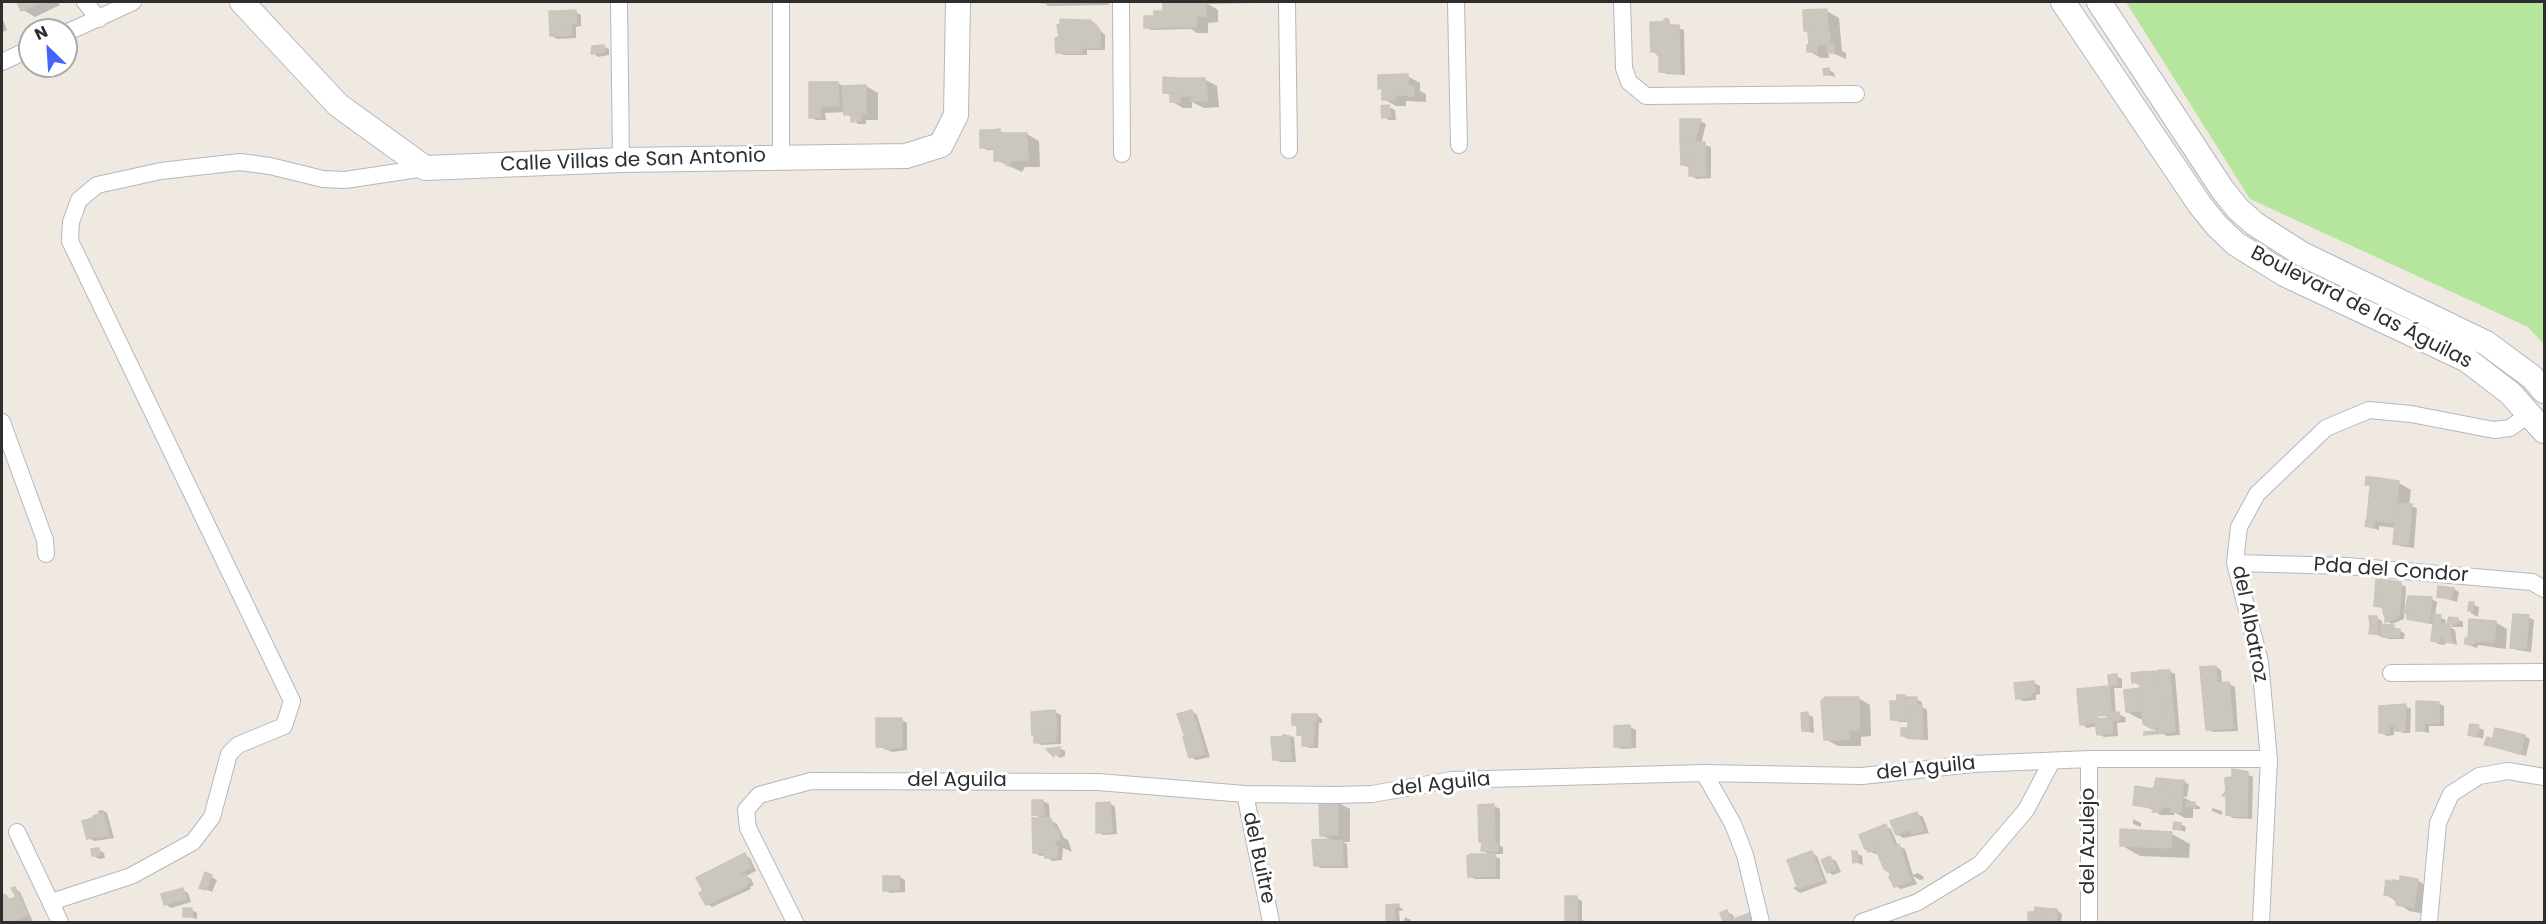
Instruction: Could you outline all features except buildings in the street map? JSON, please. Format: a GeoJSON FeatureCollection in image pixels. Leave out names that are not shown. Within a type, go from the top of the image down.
{"type":"FeatureCollection","features":[{"type":"Feature","properties":{"kind":"main road"},"geometry":{"type":"LineString","coordinates":[[242,2],[338,105],[424,168]]}},
{"type":"Feature","properties":{"kind":"main road","name":"Calle Villas de San Antonio"},"geometry":{"type":"LineString","coordinates":[[424,168],[621,160],[906,156],[941,145],[956,115],[958,2]]}},
{"type":"Feature","properties":{"kind":"main road","name":"Boulevard de las Águilas"},"geometry":{"type":"LineString","coordinates":[[2063,2],[2200,205],[2236,244],[2286,275],[2467,360],[2510,393],[2537,422]]}},
{"type":"Feature","properties":{"kind":"main road","name":"Boulevard de las Águilas"},"geometry":{"type":"LineString","coordinates":[[2099,2],[2222,189],[2255,225],[2302,254],[2486,343],[2532,377],[2544,391]]}},
{"type":"Feature","properties":{"kind":"street"},"geometry":{"type":"LineString","coordinates":[[85,2],[99,19]]}},
{"type":"Feature","properties":{"kind":"street"},"geometry":{"type":"LineString","coordinates":[[78,28],[133,2]]}},
{"type":"Feature","properties":{"kind":"street"},"geometry":{"type":"LineString","coordinates":[[619,2],[621,160]]}},
{"type":"Feature","properties":{"kind":"street"},"geometry":{"type":"LineString","coordinates":[[781,2],[781,157]]}},
{"type":"Feature","properties":{"kind":"street"},"geometry":{"type":"LineString","coordinates":[[1121,2],[1122,154]]}},
{"type":"Feature","properties":{"kind":"street"},"geometry":{"type":"LineString","coordinates":[[1287,2],[1289,150]]}},
{"type":"Feature","properties":{"kind":"street"},"geometry":{"type":"LineString","coordinates":[[1456,2],[1459,145]]}},
{"type":"Feature","properties":{"kind":"street"},"geometry":{"type":"LineString","coordinates":[[1622,2],[1624,68],[1629,82],[1646,96],[1856,94]]}},
{"type":"Feature","properties":{"kind":"street"},"geometry":{"type":"LineString","coordinates":[[2,62],[18,55]]}},
{"type":"Feature","properties":{"kind":"street"},"geometry":{"type":"LineString","coordinates":[[51,902],[131,876],[193,842],[212,817],[229,754],[238,745],[284,726],[292,701],[70,241],[71,222],[80,200],[97,185],[161,171],[240,162],[270,166],[323,179],[345,180],[424,168]]}},
{"type":"Feature","properties":{"kind":"street","name":"del Albatroz"},"geometry":{"type":"LineString","coordinates":[[2261,922],[2269,759],[2260,662],[2235,563],[2239,526],[2257,494],[2326,428],[2369,410],[2411,414],[2494,430],[2537,422]]}},
{"type":"Feature","properties":{"kind":"street"},"geometry":{"type":"LineString","coordinates":[[2,422],[45,540],[46,554]]}},
{"type":"Feature","properties":{"kind":"street","name":"Pda del Condor"},"geometry":{"type":"LineString","coordinates":[[2235,563],[2347,566],[2532,582],[2544,589]]}},
{"type":"Feature","properties":{"kind":"street"},"geometry":{"type":"LineString","coordinates":[[2391,673],[2544,672]]}},
{"type":"Feature","properties":{"kind":"street","name":"del Aguila"},"geometry":{"type":"LineString","coordinates":[[795,922],[748,828],[746,810],[759,795],[811,780],[1098,782],[1245,794],[1372,794],[1452,780],[1704,773],[1862,776],[1973,764],[2089,759],[2269,759]]}},
{"type":"Feature","properties":{"kind":"street","name":"del Azulejo"},"geometry":{"type":"LineString","coordinates":[[2089,759],[2089,922]]}},
{"type":"Feature","properties":{"kind":"street"},"geometry":{"type":"LineString","coordinates":[[1862,922],[1918,902],[1980,864],[2026,810],[2052,761]]}},
{"type":"Feature","properties":{"kind":"street"},"geometry":{"type":"LineString","coordinates":[[2429,922],[2438,822],[2451,794],[2479,776],[2508,771],[2544,777]]}},
{"type":"Feature","properties":{"kind":"street"},"geometry":{"type":"LineString","coordinates":[[1704,773],[1733,824],[1745,855],[1761,922]]}},
{"type":"Feature","properties":{"kind":"street","name":"del Buitre"},"geometry":{"type":"LineString","coordinates":[[1245,794],[1271,922]]}},
{"type":"Feature","properties":{"kind":"street"},"geometry":{"type":"LineString","coordinates":[[17,832],[60,922]]}},
{"type":"Feature","properties":{"kind":"green space"},"geometry":{"type":"Polygon","coordinates":[[[2126,2],[2544,2],[2544,344],[2528,327],[2250,199],[2126,2]]]}}]}
